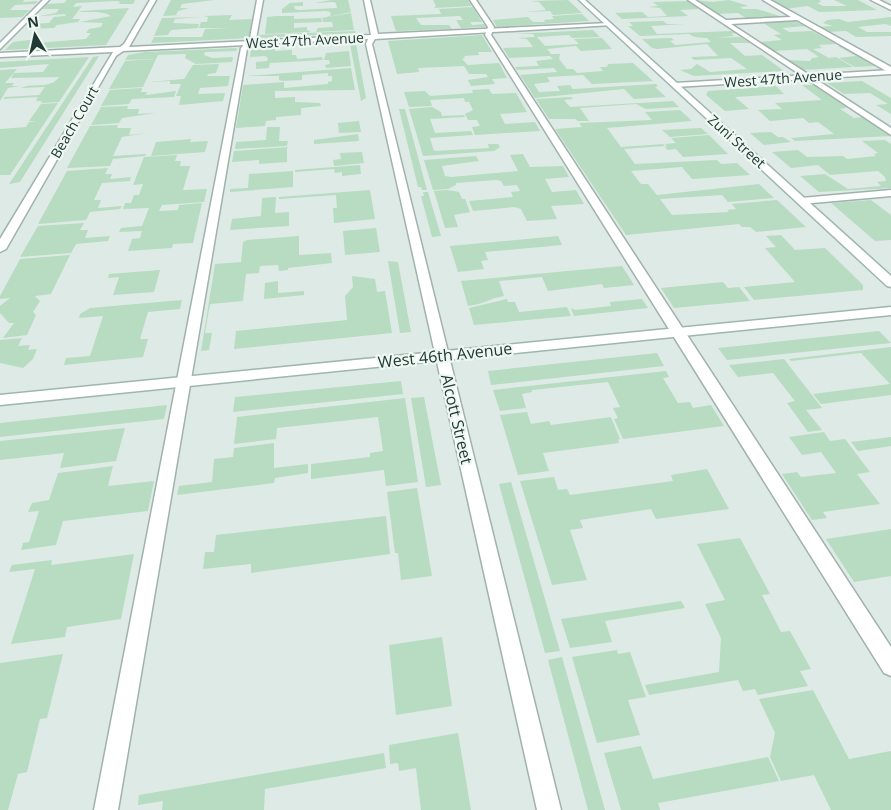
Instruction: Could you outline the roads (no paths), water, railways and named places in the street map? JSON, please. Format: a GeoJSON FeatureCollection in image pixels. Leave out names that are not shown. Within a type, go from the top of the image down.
{"type":"FeatureCollection","features":[{"type":"Feature","properties":{"kind":"street"},"geometry":{"type":"LineString","coordinates":[[0,47],[46,0]]}},
{"type":"Feature","properties":{"kind":"street","name":"Beach Court"},"geometry":{"type":"LineString","coordinates":[[0,249],[113,55],[128,45],[153,0]]}},
{"type":"Feature","properties":{"kind":"street"},"geometry":{"type":"LineString","coordinates":[[106,810],[244,48],[253,39],[260,0]]}},
{"type":"Feature","properties":{"kind":"street","name":"Alcott Street"},"geometry":{"type":"LineString","coordinates":[[367,0],[375,33],[369,44],[549,810]]}},
{"type":"Feature","properties":{"kind":"street"},"geometry":{"type":"LineString","coordinates":[[473,0],[491,27],[488,35],[891,666]]}},
{"type":"Feature","properties":{"kind":"street","name":"Zuni Street"},"geometry":{"type":"LineString","coordinates":[[582,0],[891,283]]}},
{"type":"Feature","properties":{"kind":"street"},"geometry":{"type":"LineString","coordinates":[[691,0],[891,132]]}},
{"type":"Feature","properties":{"kind":"street"},"geometry":{"type":"LineString","coordinates":[[766,0],[891,71]]}},
{"type":"Feature","properties":{"kind":"street"},"geometry":{"type":"LineString","coordinates":[[874,0],[891,8]]}},
{"type":"Feature","properties":{"kind":"street"},"geometry":{"type":"LineString","coordinates":[[725,22],[798,18]]}},
{"type":"Feature","properties":{"kind":"street","name":"West 47th Avenue"},"geometry":{"type":"LineString","coordinates":[[0,55],[609,25]]}},
{"type":"Feature","properties":{"kind":"street","name":"West 47th Avenue"},"geometry":{"type":"LineString","coordinates":[[675,85],[891,71]]}},
{"type":"Feature","properties":{"kind":"street"},"geometry":{"type":"LineString","coordinates":[[801,200],[891,193]]}},
{"type":"Feature","properties":{"kind":"street","name":"West 46th Avenue"},"geometry":{"type":"LineString","coordinates":[[0,400],[891,311]]}}]}
